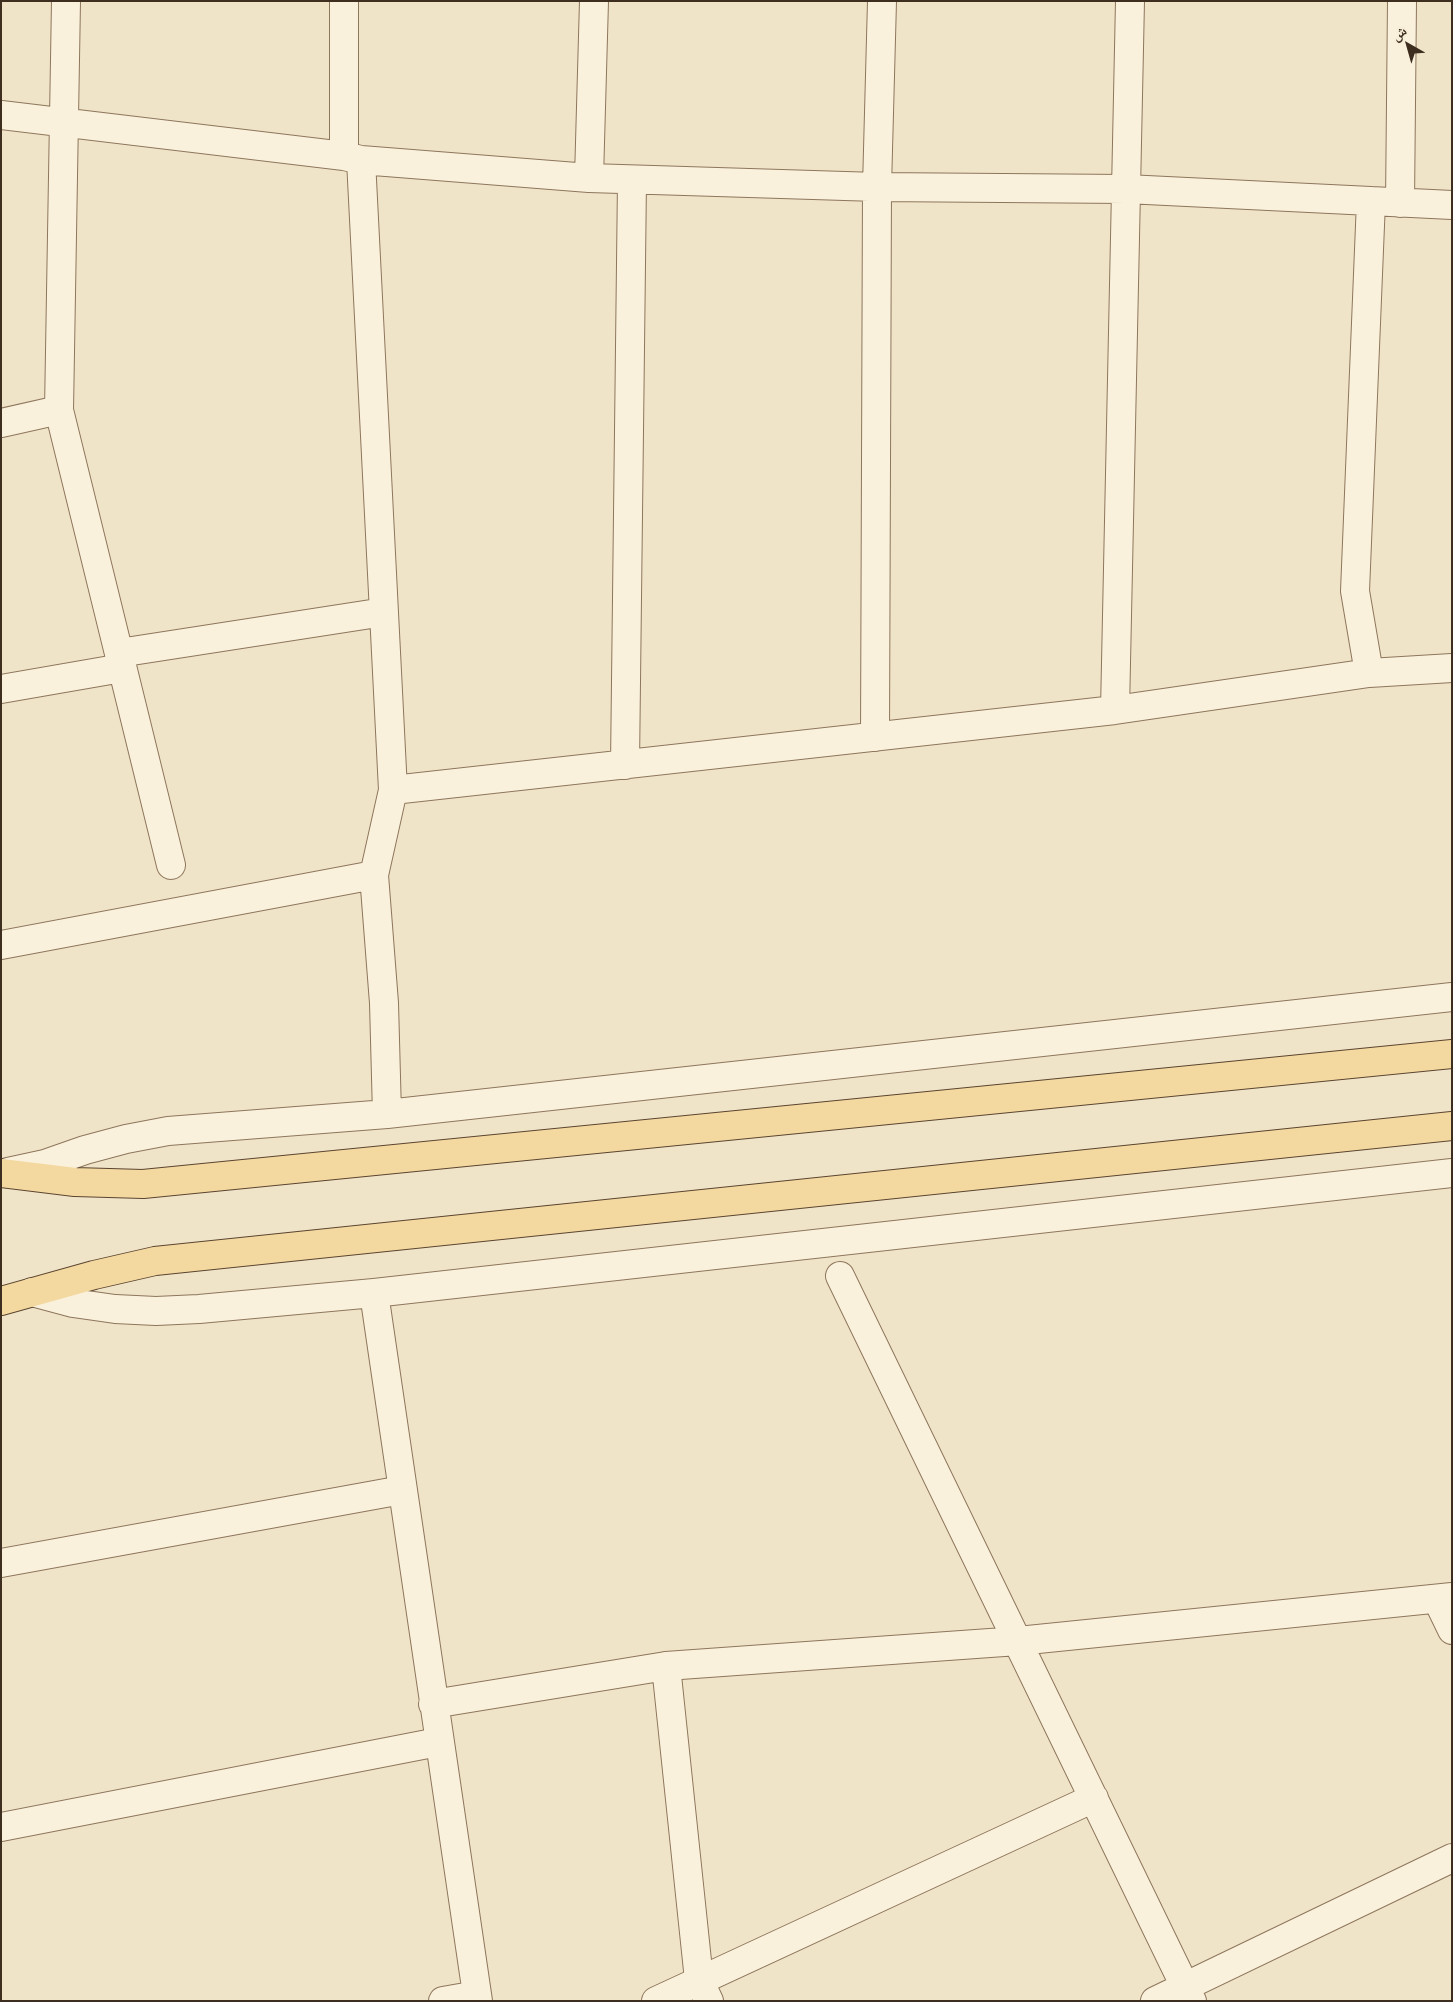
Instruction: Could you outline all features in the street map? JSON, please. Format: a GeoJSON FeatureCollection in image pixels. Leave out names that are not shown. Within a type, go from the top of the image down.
{"type":"FeatureCollection","features":[{"type":"Feature","properties":{"kind":"main road"},"geometry":{"type":"LineString","coordinates":[[2,1173],[75,1182],[143,1184],[1452,1054]]}},
{"type":"Feature","properties":{"kind":"main road"},"geometry":{"type":"LineString","coordinates":[[1,1301],[94,1274],[156,1261],[1452,1126]]}},
{"type":"Feature","properties":{"kind":"street"},"geometry":{"type":"LineString","coordinates":[[66,1],[59,410],[171,865]]}},
{"type":"Feature","properties":{"kind":"street"},"geometry":{"type":"LineString","coordinates":[[344,1],[384,612],[393,790],[374,875],[384,1003],[387,1114]]}},
{"type":"Feature","properties":{"kind":"street"},"geometry":{"type":"LineString","coordinates":[[589,178],[594,1]]}},
{"type":"Feature","properties":{"kind":"street"},"geometry":{"type":"LineString","coordinates":[[875,737],[877,187],[882,1]]}},
{"type":"Feature","properties":{"kind":"street"},"geometry":{"type":"LineString","coordinates":[[1115,710],[1130,1]]}},
{"type":"Feature","properties":{"kind":"street"},"geometry":{"type":"LineString","coordinates":[[1400,203],[1402,1]]}},
{"type":"Feature","properties":{"kind":"street"},"geometry":{"type":"LineString","coordinates":[[1,115],[353,158],[589,178],[877,187],[1126,189],[1452,205]]}},
{"type":"Feature","properties":{"kind":"street"},"geometry":{"type":"LineString","coordinates":[[624,764],[632,180]]}},
{"type":"Feature","properties":{"kind":"street"},"geometry":{"type":"LineString","coordinates":[[1369,673],[1355,591],[1371,201]]}},
{"type":"Feature","properties":{"kind":"street"},"geometry":{"type":"LineString","coordinates":[[1,423],[59,410]]}},
{"type":"Feature","properties":{"kind":"street"},"geometry":{"type":"LineString","coordinates":[[1,690],[121,661],[384,612]]}},
{"type":"Feature","properties":{"kind":"street"},"geometry":{"type":"LineString","coordinates":[[393,790],[1115,710],[1369,673],[1452,668]]}},
{"type":"Feature","properties":{"kind":"street"},"geometry":{"type":"LineString","coordinates":[[1,945],[374,875]]}},
{"type":"Feature","properties":{"kind":"street"},"geometry":{"type":"LineString","coordinates":[[2,1173],[45,1164],[85,1150],[126,1139],[168,1131],[387,1114],[1452,997]]}},
{"type":"Feature","properties":{"kind":"street"},"geometry":{"type":"LineString","coordinates":[[32,1292],[73,1303],[115,1309],[156,1311],[199,1309],[374,1293],[1452,1173]]}},
{"type":"Feature","properties":{"kind":"street"},"geometry":{"type":"LineString","coordinates":[[840,1276],[1189,1994]]}},
{"type":"Feature","properties":{"kind":"street"},"geometry":{"type":"LineString","coordinates":[[374,1293],[438,1742],[477,1998],[443,2001]]}},
{"type":"Feature","properties":{"kind":"street"},"geometry":{"type":"LineString","coordinates":[[1,1564],[402,1490]]}},
{"type":"Feature","properties":{"kind":"street"},"geometry":{"type":"LineString","coordinates":[[433,1704],[666,1666],[1018,1641],[1444,1598],[1452,1630]]}},
{"type":"Feature","properties":{"kind":"street"},"geometry":{"type":"LineString","coordinates":[[666,1666],[704,1990]]}},
{"type":"Feature","properties":{"kind":"street"},"geometry":{"type":"LineString","coordinates":[[1,1827],[438,1742]]}},
{"type":"Feature","properties":{"kind":"street"},"geometry":{"type":"LineString","coordinates":[[656,2001],[704,1990],[1094,1798]]}},
{"type":"Feature","properties":{"kind":"street"},"geometry":{"type":"LineString","coordinates":[[1155,2001],[1189,1994],[1452,1858]]}}]}
